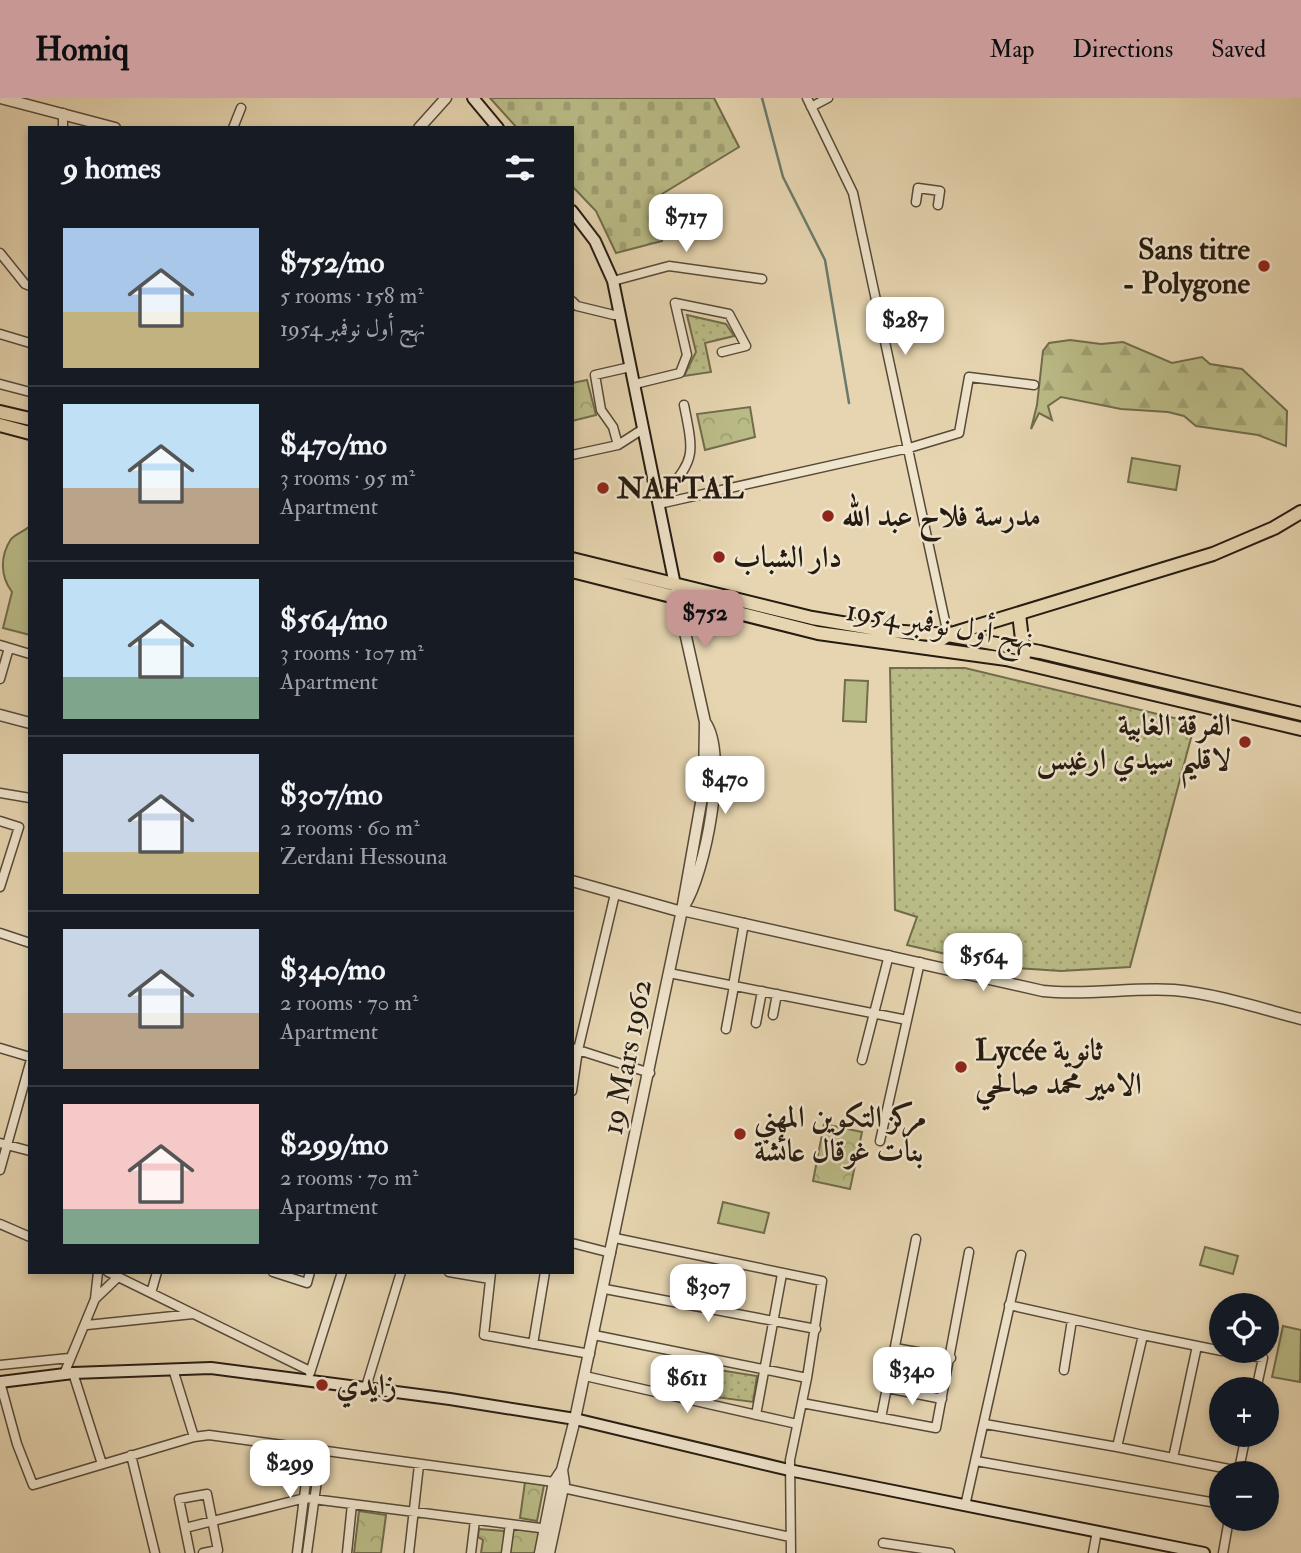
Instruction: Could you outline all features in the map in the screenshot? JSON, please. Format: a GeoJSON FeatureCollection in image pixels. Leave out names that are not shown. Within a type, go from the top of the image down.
{"type":"FeatureCollection","features":[{"type":"Feature","properties":{"kind":"main road"},"geometry":{"type":"LineString","coordinates":[[473,98],[496,126]]}},
{"type":"Feature","properties":{"kind":"main road"},"geometry":{"type":"LineString","coordinates":[[574,214],[595,241],[613,281],[675,585]]}},
{"type":"Feature","properties":{"kind":"main road"},"geometry":{"type":"LineString","coordinates":[[0,412],[28,419]]}},
{"type":"Feature","properties":{"kind":"main road"},"geometry":{"type":"LineString","coordinates":[[0,425],[28,432]]}},
{"type":"Feature","properties":{"kind":"main road"},"geometry":{"type":"LineString","coordinates":[[931,646],[948,635],[1019,619],[1213,554],[1274,528],[1301,512]]}},
{"type":"Feature","properties":{"kind":"main road","name":"نهج أول نوفمبر 1954"},"geometry":{"type":"LineString","coordinates":[[574,560],[678,599],[818,633],[931,646],[1029,665],[1301,729]]}},
{"type":"Feature","properties":{"kind":"main road","name":"نهج أول نوفمبر 1954"},"geometry":{"type":"LineString","coordinates":[[574,571],[675,585],[812,618],[888,631],[948,635],[1040,652],[1301,714]]}},
{"type":"Feature","properties":{"kind":"main road"},"geometry":{"type":"LineString","coordinates":[[1019,619],[1022,649],[1029,665]]}},
{"type":"Feature","properties":{"kind":"main road"},"geometry":{"type":"LineString","coordinates":[[1019,619],[1040,652]]}},
{"type":"Feature","properties":{"kind":"main road"},"geometry":{"type":"LineString","coordinates":[[0,1382],[68,1374],[173,1369],[223,1369],[310,1376],[575,1419],[789,1470],[1204,1553]]}},
{"type":"Feature","properties":{"kind":"street"},"geometry":{"type":"LineString","coordinates":[[1,98],[46,103],[63,113],[108,126]]}},
{"type":"Feature","properties":{"kind":"street"},"geometry":{"type":"LineString","coordinates":[[421,126],[446,98]]}},
{"type":"Feature","properties":{"kind":"street"},"geometry":{"type":"LineString","coordinates":[[828,98],[809,102],[853,193],[948,635]]}},
{"type":"Feature","properties":{"kind":"street"},"geometry":{"type":"LineString","coordinates":[[234,126],[241,108]]}},
{"type":"Feature","properties":{"kind":"street"},"geometry":{"type":"LineString","coordinates":[[63,113],[63,126]]}},
{"type":"Feature","properties":{"kind":"street"},"geometry":{"type":"LineString","coordinates":[[916,202],[918,188],[929,189],[940,191],[938,205]]}},
{"type":"Feature","properties":{"kind":"street"},"geometry":{"type":"LineString","coordinates":[[0,253],[28,285]]}},
{"type":"Feature","properties":{"kind":"street"},"geometry":{"type":"LineString","coordinates":[[613,281],[669,266],[762,279]]}},
{"type":"Feature","properties":{"kind":"street"},"geometry":{"type":"LineString","coordinates":[[574,303],[614,315]]}},
{"type":"Feature","properties":{"kind":"street"},"geometry":{"type":"LineString","coordinates":[[635,384],[680,373],[687,355],[675,303],[729,314],[746,346],[722,352]]}},
{"type":"Feature","properties":{"kind":"street"},"geometry":{"type":"LineString","coordinates":[[0,334],[28,342]]}},
{"type":"Feature","properties":{"kind":"street"},"geometry":{"type":"LineString","coordinates":[[618,446],[613,426],[601,410],[595,375],[630,367]]}},
{"type":"Feature","properties":{"kind":"street"},"geometry":{"type":"LineString","coordinates":[[659,504],[909,449],[959,433],[969,377],[1034,384]]}},
{"type":"Feature","properties":{"kind":"street"},"geometry":{"type":"LineString","coordinates":[[0,384],[28,391]]}},
{"type":"Feature","properties":{"kind":"street"},"geometry":{"type":"LineString","coordinates":[[659,504],[691,460],[692,445],[684,405]]}},
{"type":"Feature","properties":{"kind":"street"},"geometry":{"type":"LineString","coordinates":[[574,455],[618,446],[643,429]]}},
{"type":"Feature","properties":{"kind":"street","name":"19 Mars 1962"},"geometry":{"type":"LineString","coordinates":[[559,1485],[605,1289],[650,1073],[704,786],[705,722],[675,585]]}},
{"type":"Feature","properties":{"kind":"street"},"geometry":{"type":"LineString","coordinates":[[0,679],[4,646],[28,653]]}},
{"type":"Feature","properties":{"kind":"street"},"geometry":{"type":"LineString","coordinates":[[0,715],[28,722]]}},
{"type":"Feature","properties":{"kind":"street"},"geometry":{"type":"LineString","coordinates":[[0,793],[28,799]]}},
{"type":"Feature","properties":{"kind":"street"},"geometry":{"type":"LineString","coordinates":[[0,821],[19,827],[0,887]]}},
{"type":"Feature","properties":{"kind":"street"},"geometry":{"type":"LineString","coordinates":[[574,882],[682,911],[1054,992],[1150,989],[1196,993],[1301,1019]]}},
{"type":"Feature","properties":{"kind":"street"},"geometry":{"type":"LineString","coordinates":[[615,894],[575,1049],[650,1073]]}},
{"type":"Feature","properties":{"kind":"street"},"geometry":{"type":"LineString","coordinates":[[726,1029],[744,923]]}},
{"type":"Feature","properties":{"kind":"street"},"geometry":{"type":"LineString","coordinates":[[0,933],[28,942]]}},
{"type":"Feature","properties":{"kind":"street"},"geometry":{"type":"LineString","coordinates":[[862,1060],[889,955]]}},
{"type":"Feature","properties":{"kind":"street"},"geometry":{"type":"LineString","coordinates":[[880,1141],[920,962]]}},
{"type":"Feature","properties":{"kind":"street"},"geometry":{"type":"LineString","coordinates":[[669,973],[907,1020]]}},
{"type":"Feature","properties":{"kind":"street"},"geometry":{"type":"LineString","coordinates":[[755,1023],[762,991]]}},
{"type":"Feature","properties":{"kind":"street"},"geometry":{"type":"LineString","coordinates":[[773,1015],[777,994]]}},
{"type":"Feature","properties":{"kind":"street"},"geometry":{"type":"LineString","coordinates":[[0,1048],[28,1056]]}},
{"type":"Feature","properties":{"kind":"street"},"geometry":{"type":"LineString","coordinates":[[0,1170],[4,1144],[28,1069]]}},
{"type":"Feature","properties":{"kind":"street"},"geometry":{"type":"LineString","coordinates":[[4,1144],[28,1150]]}},
{"type":"Feature","properties":{"kind":"street"},"geometry":{"type":"LineString","coordinates":[[1,1227],[28,1236]]}},
{"type":"Feature","properties":{"kind":"street"},"geometry":{"type":"LineString","coordinates":[[615,1238],[822,1281],[816,1329],[789,1470],[791,1553]]}},
{"type":"Feature","properties":{"kind":"street"},"geometry":{"type":"LineString","coordinates":[[881,1418],[916,1239]]}},
{"type":"Feature","properties":{"kind":"street"},"geometry":{"type":"LineString","coordinates":[[574,1244],[611,1253]]}},
{"type":"Feature","properties":{"kind":"street"},"geometry":{"type":"LineString","coordinates":[[802,1403],[936,1428],[969,1252]]}},
{"type":"Feature","properties":{"kind":"street"},"geometry":{"type":"LineString","coordinates":[[965,1506],[1021,1255]]}},
{"type":"Feature","properties":{"kind":"street"},"geometry":{"type":"LineString","coordinates":[[98,1274],[96,1299],[87,1325],[69,1358],[68,1374],[102,1464]]}},
{"type":"Feature","properties":{"kind":"street"},"geometry":{"type":"LineString","coordinates":[[112,1274],[195,1314],[310,1376],[341,1274]]}},
{"type":"Feature","properties":{"kind":"street"},"geometry":{"type":"LineString","coordinates":[[151,1293],[156,1274]]}},
{"type":"Feature","properties":{"kind":"street"},"geometry":{"type":"LineString","coordinates":[[279,1274],[307,1283],[309,1274]]}},
{"type":"Feature","properties":{"kind":"street"},"geometry":{"type":"LineString","coordinates":[[366,1387],[400,1274]]}},
{"type":"Feature","properties":{"kind":"street"},"geometry":{"type":"LineString","coordinates":[[470,1274],[490,1276],[484,1335],[590,1354]]}},
{"type":"Feature","properties":{"kind":"street"},"geometry":{"type":"LineString","coordinates":[[533,1344],[545,1274]]}},
{"type":"Feature","properties":{"kind":"street"},"geometry":{"type":"LineString","coordinates":[[756,1415],[782,1274]]}},
{"type":"Feature","properties":{"kind":"street"},"geometry":{"type":"LineString","coordinates":[[96,1299],[118,1277]]}},
{"type":"Feature","properties":{"kind":"street"},"geometry":{"type":"LineString","coordinates":[[605,1289],[816,1329]]}},
{"type":"Feature","properties":{"kind":"street"},"geometry":{"type":"LineString","coordinates":[[1009,1305],[1209,1348]]}},
{"type":"Feature","properties":{"kind":"street"},"geometry":{"type":"LineString","coordinates":[[87,1325],[195,1314]]}},
{"type":"Feature","properties":{"kind":"street"},"geometry":{"type":"LineString","coordinates":[[1064,1370],[1072,1320]]}},
{"type":"Feature","properties":{"kind":"street"},"geometry":{"type":"LineString","coordinates":[[594,1335],[807,1378]]}},
{"type":"Feature","properties":{"kind":"street"},"geometry":{"type":"LineString","coordinates":[[1117,1447],[1143,1335]]}},
{"type":"Feature","properties":{"kind":"street"},"geometry":{"type":"LineString","coordinates":[[1173,1458],[1197,1346]]}},
{"type":"Feature","properties":{"kind":"street"},"geometry":{"type":"LineString","coordinates":[[895,1348],[951,1358]]}},
{"type":"Feature","properties":{"kind":"street"},"geometry":{"type":"LineString","coordinates":[[0,1366],[69,1358]]}},
{"type":"Feature","properties":{"kind":"street"},"geometry":{"type":"LineString","coordinates":[[173,1369],[194,1437]]}},
{"type":"Feature","properties":{"kind":"street"},"geometry":{"type":"LineString","coordinates":[[585,1376],[797,1424]]}},
{"type":"Feature","properties":{"kind":"street"},"geometry":{"type":"LineString","coordinates":[[0,1382],[17,1444],[33,1485],[194,1437],[216,1436],[559,1485],[790,1537]]}},
{"type":"Feature","properties":{"kind":"street"},"geometry":{"type":"LineString","coordinates":[[887,1388],[942,1399]]}},
{"type":"Feature","properties":{"kind":"street"},"geometry":{"type":"LineString","coordinates":[[985,1424],[1209,1466]]}},
{"type":"Feature","properties":{"kind":"street"},"geometry":{"type":"LineString","coordinates":[[307,1553],[310,1450]]}},
{"type":"Feature","properties":{"kind":"street"},"geometry":{"type":"LineString","coordinates":[[298,1553],[321,1451]]}},
{"type":"Feature","properties":{"kind":"street"},"geometry":{"type":"LineString","coordinates":[[131,1455],[155,1553]]}},
{"type":"Feature","properties":{"kind":"street"},"geometry":{"type":"LineString","coordinates":[[976,1461],[1209,1502]]}},
{"type":"Feature","properties":{"kind":"street"},"geometry":{"type":"LineString","coordinates":[[409,1553],[419,1465]]}},
{"type":"Feature","properties":{"kind":"street"},"geometry":{"type":"LineString","coordinates":[[549,1553],[550,1530],[559,1485]]}},
{"type":"Feature","properties":{"kind":"street"},"geometry":{"type":"LineString","coordinates":[[190,1553],[179,1499],[207,1494],[218,1550],[203,1553]]}},
{"type":"Feature","properties":{"kind":"street"},"geometry":{"type":"LineString","coordinates":[[185,1528],[310,1499],[550,1530]]}},
{"type":"Feature","properties":{"kind":"street"},"geometry":{"type":"LineString","coordinates":[[346,1553],[352,1504]]}},
{"type":"Feature","properties":{"kind":"street"},"geometry":{"type":"LineString","coordinates":[[471,1553],[475,1520]]}},
{"type":"Feature","properties":{"kind":"street"},"geometry":{"type":"LineString","coordinates":[[506,1553],[510,1524]]}},
{"type":"Feature","properties":{"kind":"street"},"geometry":{"type":"LineString","coordinates":[[540,1553],[550,1530]]}},
{"type":"Feature","properties":{"kind":"street"},"geometry":{"type":"LineString","coordinates":[[1093,1553],[1097,1531]]}},
{"type":"Feature","properties":{"kind":"street"},"geometry":{"type":"LineString","coordinates":[[1223,1553],[1227,1531]]}},
{"type":"Feature","properties":{"kind":"street"},"geometry":{"type":"LineString","coordinates":[[883,1543],[950,1553]]}},
{"type":"Feature","properties":{"kind":"green space"},"geometry":{"type":"Polygon","coordinates":[[[490,98],[714,98],[739,147],[662,194],[662,241],[616,253],[596,211],[574,188],[574,126],[515,126],[490,98]]]}},
{"type":"Feature","properties":{"kind":"green space"},"geometry":{"type":"Polygon","coordinates":[[[687,315],[726,324],[734,336],[705,343],[711,372],[684,376],[696,352],[687,315]]]}},
{"type":"Feature","properties":{"kind":"green space"},"geometry":{"type":"Polygon","coordinates":[[[1070,340],[1101,344],[1123,342],[1172,363],[1202,357],[1210,364],[1242,369],[1287,411],[1286,446],[1258,435],[1196,426],[1184,416],[1168,412],[1121,409],[1061,397],[1048,406],[1052,420],[1039,413],[1031,429],[1037,405],[1043,351],[1049,343],[1070,340]]]}},
{"type":"Feature","properties":{"kind":"green space"},"geometry":{"type":"Polygon","coordinates":[[[587,380],[596,415],[574,420],[574,383],[587,380]]]}},
{"type":"Feature","properties":{"kind":"green space"},"geometry":{"type":"Polygon","coordinates":[[[750,407],[755,437],[705,450],[697,414],[750,407]]]}},
{"type":"Feature","properties":{"kind":"green space"},"geometry":{"type":"Polygon","coordinates":[[[1132,458],[1180,466],[1176,490],[1128,482],[1132,458]]]}},
{"type":"Feature","properties":{"kind":"green space"},"geometry":{"type":"Polygon","coordinates":[[[28,527],[28,634],[3,628],[12,592],[5,579],[3,559],[11,539],[28,527]]]}},
{"type":"Feature","properties":{"kind":"green space"},"geometry":{"type":"Polygon","coordinates":[[[890,668],[965,668],[1195,723],[1130,967],[1061,971],[1002,967],[907,945],[917,917],[895,910],[890,668]]]}},
{"type":"Feature","properties":{"kind":"green space"},"geometry":{"type":"Polygon","coordinates":[[[845,680],[868,681],[866,722],[843,721],[845,680]]]}},
{"type":"Feature","properties":{"kind":"green space"},"geometry":{"type":"Polygon","coordinates":[[[824,1124],[862,1132],[850,1189],[813,1181],[824,1124]]]}},
{"type":"Feature","properties":{"kind":"green space"},"geometry":{"type":"Polygon","coordinates":[[[723,1202],[769,1213],[764,1233],[718,1223],[723,1202]]]}},
{"type":"Feature","properties":{"kind":"green space"},"geometry":{"type":"Polygon","coordinates":[[[1205,1247],[1238,1256],[1233,1274],[1200,1265],[1205,1247]]]}},
{"type":"Feature","properties":{"kind":"green space"},"geometry":{"type":"Polygon","coordinates":[[[1283,1326],[1301,1330],[1300,1382],[1272,1377],[1275,1363],[1279,1363],[1283,1326]]]}},
{"type":"Feature","properties":{"kind":"green space"},"geometry":{"type":"Polygon","coordinates":[[[719,1370],[757,1376],[753,1402],[715,1397],[719,1370]]]}},
{"type":"Feature","properties":{"kind":"green space"},"geometry":{"type":"Polygon","coordinates":[[[525,1482],[544,1485],[537,1521],[520,1518],[525,1482]]]}},
{"type":"Feature","properties":{"kind":"green space"},"geometry":{"type":"Polygon","coordinates":[[[359,1511],[386,1515],[381,1553],[354,1553],[359,1511]]]}},
{"type":"Feature","properties":{"kind":"green space"},"geometry":{"type":"Polygon","coordinates":[[[513,1525],[541,1530],[536,1553],[510,1553],[513,1525]]]}},
{"type":"Feature","properties":{"kind":"green space"},"geometry":{"type":"Polygon","coordinates":[[[479,1529],[504,1531],[504,1553],[481,1553],[483,1540],[478,1537],[479,1529]]]}},
{"type":"Feature","properties":{"kind":"waterway"},"geometry":{"type":"LineString","coordinates":[[762,98],[783,177],[825,260],[849,403]]}},
{"type":"Feature","properties":{"kind":"place","name":"Sans titre - Polygone"},"geometry":{"type":"Point","coordinates":[1264,266]}},
{"type":"Feature","properties":{"kind":"place","name":"NAFTAL"},"geometry":{"type":"Point","coordinates":[603,488]}},
{"type":"Feature","properties":{"kind":"place","name":"مدرسة فلاح عبد الله"},"geometry":{"type":"Point","coordinates":[828,516]}},
{"type":"Feature","properties":{"kind":"place","name":"دار الشباب"},"geometry":{"type":"Point","coordinates":[719,557]}},
{"type":"Feature","properties":{"kind":"place","name":"الفرقة الغابية لاقليم سيدي ارغيس"},"geometry":{"type":"Point","coordinates":[1245,742]}},
{"type":"Feature","properties":{"kind":"place","name":"Lycée ثانوية الامير محمد صالحي"},"geometry":{"type":"Point","coordinates":[961,1067]}},
{"type":"Feature","properties":{"kind":"place","name":"مركز التكوين المهني بنات غوقال عائشة"},"geometry":{"type":"Point","coordinates":[740,1134]}},
{"type":"Feature","properties":{"kind":"place","name":"زايدي"},"geometry":{"type":"Point","coordinates":[322,1385]}}]}
